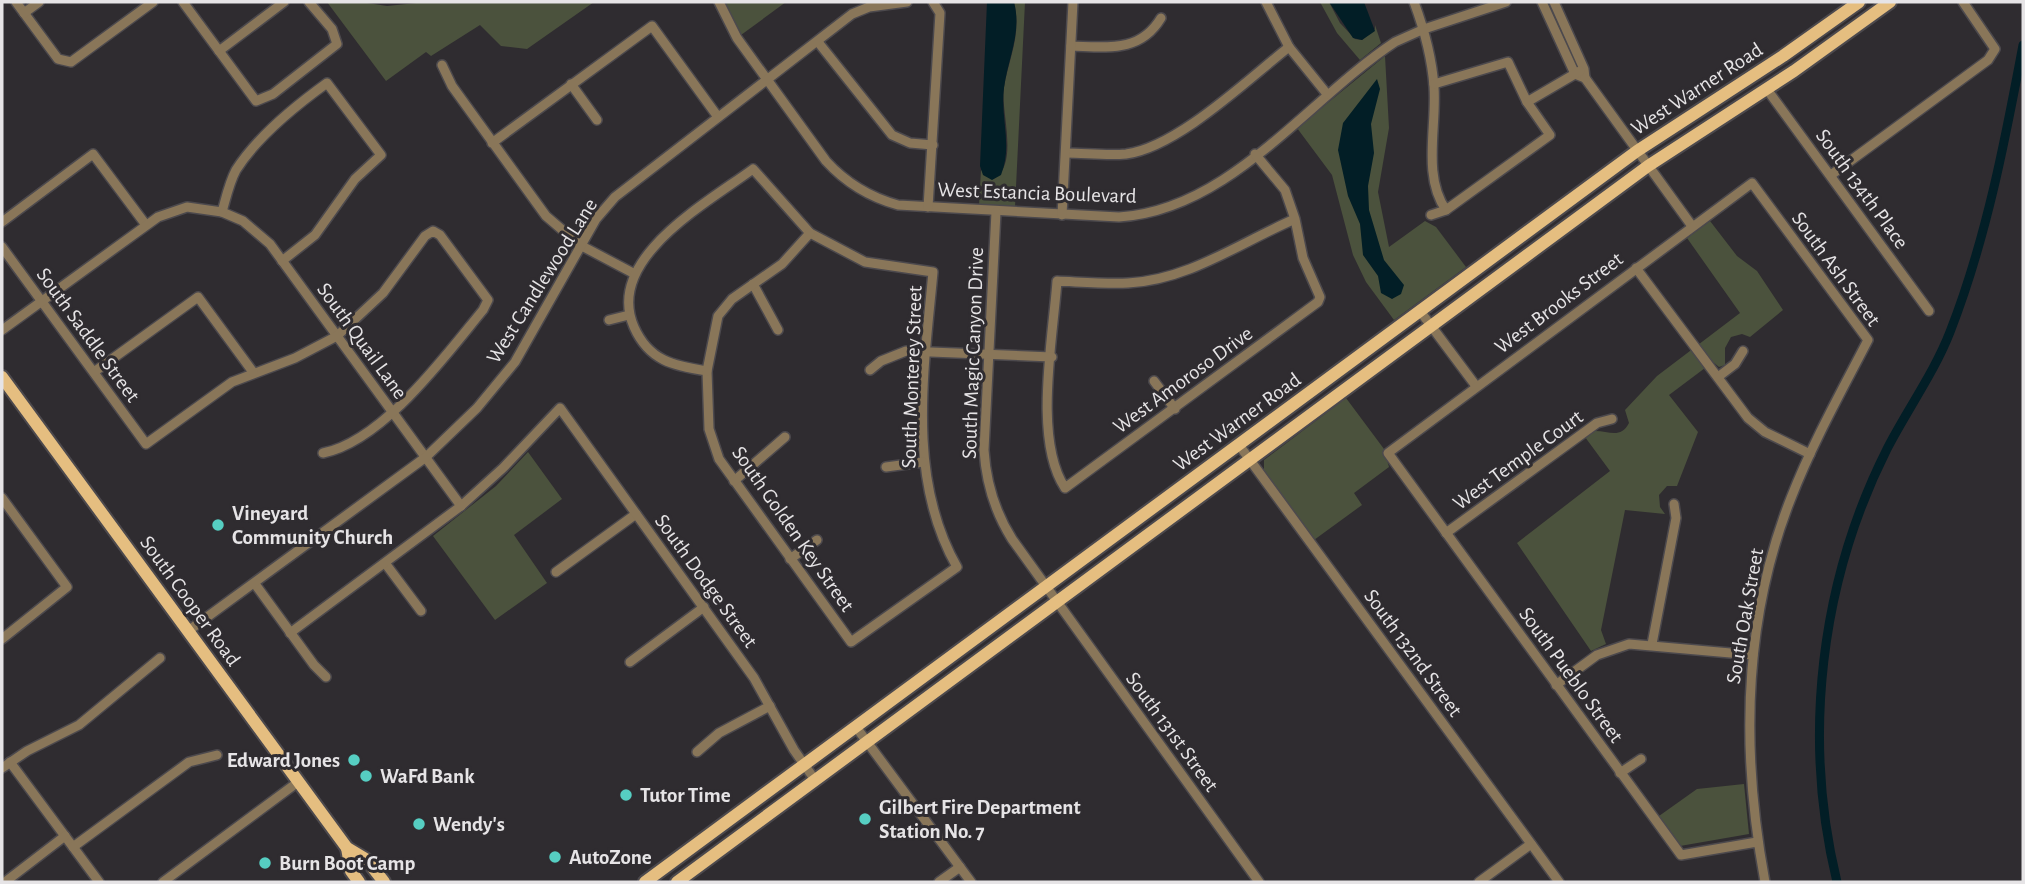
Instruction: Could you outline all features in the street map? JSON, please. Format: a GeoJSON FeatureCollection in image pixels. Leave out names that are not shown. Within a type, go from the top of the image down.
{"type":"FeatureCollection","features":[{"type":"Feature","properties":{"kind":"main road","name":"West Warner Road"},"geometry":{"type":"LineString","coordinates":[[645,882],[1637,151],[1858,2]]}},
{"type":"Feature","properties":{"kind":"main road","name":"West Warner Road"},"geometry":{"type":"LineString","coordinates":[[677,882],[1648,166],[1835,42],[1890,2]]}},
{"type":"Feature","properties":{"kind":"main road"},"geometry":{"type":"LineString","coordinates":[[1824,27],[1835,42]]}},
{"type":"Feature","properties":{"kind":"main road","name":"South Cooper Road"},"geometry":{"type":"LineString","coordinates":[[2,377],[347,848],[367,860],[384,882]]}},
{"type":"Feature","properties":{"kind":"main road","name":"South Cooper Road"},"geometry":{"type":"LineString","coordinates":[[347,848],[351,871],[359,882]]}},
{"type":"Feature","properties":{"kind":"main road"},"geometry":{"type":"LineString","coordinates":[[683,854],[697,867]]}},
{"type":"Feature","properties":{"kind":"street"},"geometry":{"type":"LineString","coordinates":[[16,2],[58,59],[71,62],[153,2]]}},
{"type":"Feature","properties":{"kind":"street"},"geometry":{"type":"LineString","coordinates":[[24,13],[39,2]]}},
{"type":"Feature","properties":{"kind":"street"},"geometry":{"type":"LineString","coordinates":[[183,2],[256,101],[261,101],[337,44],[332,29],[309,2]]}},
{"type":"Feature","properties":{"kind":"street"},"geometry":{"type":"LineString","coordinates":[[219,51],[284,2]]}},
{"type":"Feature","properties":{"kind":"street","name":"West Estancia Boulevard"},"geometry":{"type":"LineString","coordinates":[[719,2],[737,38],[826,161],[844,179],[875,199],[898,205],[1119,217],[1156,213],[1209,190],[1377,54],[1424,29],[1506,2]]}},
{"type":"Feature","properties":{"kind":"street","name":"West Candlewood Lane"},"geometry":{"type":"LineString","coordinates":[[188,631],[426,457],[477,408],[515,362],[580,246],[605,208],[632,181],[767,82],[852,14],[869,7],[907,2]]}},
{"type":"Feature","properties":{"kind":"street"},"geometry":{"type":"LineString","coordinates":[[1062,215],[1073,2]]}},
{"type":"Feature","properties":{"kind":"street"},"geometry":{"type":"LineString","coordinates":[[1266,2],[1289,47],[1327,94]]}},
{"type":"Feature","properties":{"kind":"street"},"geometry":{"type":"LineString","coordinates":[[1413,2],[1424,29],[1434,85],[1432,172],[1440,201],[1446,209]]}},
{"type":"Feature","properties":{"kind":"street"},"geometry":{"type":"LineString","coordinates":[[1542,2],[1581,74],[1692,226]]}},
{"type":"Feature","properties":{"kind":"street"},"geometry":{"type":"LineString","coordinates":[[1554,2],[1581,74]]}},
{"type":"Feature","properties":{"kind":"street"},"geometry":{"type":"LineString","coordinates":[[1831,175],[1988,60],[1995,49],[1963,2]]}},
{"type":"Feature","properties":{"kind":"street"},"geometry":{"type":"LineString","coordinates":[[928,207],[940,13],[935,3]]}},
{"type":"Feature","properties":{"kind":"street"},"geometry":{"type":"LineString","coordinates":[[1071,46],[1114,47],[1136,42],[1152,33],[1161,18]]}},
{"type":"Feature","properties":{"kind":"street"},"geometry":{"type":"LineString","coordinates":[[492,143],[652,26],[718,117]]}},
{"type":"Feature","properties":{"kind":"street"},"geometry":{"type":"LineString","coordinates":[[818,41],[892,135],[910,143],[933,145]]}},
{"type":"Feature","properties":{"kind":"street"},"geometry":{"type":"LineString","coordinates":[[1066,153],[1126,154],[1174,137],[1289,47]]}},
{"type":"Feature","properties":{"kind":"street"},"geometry":{"type":"LineString","coordinates":[[1431,215],[1446,209],[1550,135],[1527,102],[1508,62],[1434,85]]}},
{"type":"Feature","properties":{"kind":"street"},"geometry":{"type":"LineString","coordinates":[[442,65],[452,86],[546,216],[580,246],[633,273],[627,292],[629,315],[648,351],[667,365],[707,371]]}},
{"type":"Feature","properties":{"kind":"street"},"geometry":{"type":"LineString","coordinates":[[1527,102],[1581,74]]}},
{"type":"Feature","properties":{"kind":"street"},"geometry":{"type":"LineString","coordinates":[[2,330],[146,225],[171,211],[187,207],[222,212],[231,181],[241,164],[284,118],[327,83],[381,155],[355,178],[315,235],[282,261]]}},
{"type":"Feature","properties":{"kind":"street"},"geometry":{"type":"LineString","coordinates":[[571,84],[597,120]]}},
{"type":"Feature","properties":{"kind":"street","name":"South 134th Place"},"geometry":{"type":"LineString","coordinates":[[1766,88],[1929,312]]}},
{"type":"Feature","properties":{"kind":"street"},"geometry":{"type":"LineString","coordinates":[[2,222],[93,154],[146,225]]}},
{"type":"Feature","properties":{"kind":"street"},"geometry":{"type":"LineString","coordinates":[[870,370],[881,361],[906,351],[1052,358],[1058,281],[1130,283],[1162,276],[1220,257],[1295,219],[1284,190],[1255,155]]}},
{"type":"Feature","properties":{"kind":"street","name":"South Monterey Street"},"geometry":{"type":"LineString","coordinates":[[633,273],[656,244],[680,223],[753,169],[810,233],[865,262],[933,272],[926,350],[923,462],[934,516],[957,567],[851,642]]}},
{"type":"Feature","properties":{"kind":"street","name":"West Brooks Street"},"geometry":{"type":"LineString","coordinates":[[1388,453],[1752,183]]}},
{"type":"Feature","properties":{"kind":"street","name":"South Ash Street"},"geometry":{"type":"LineString","coordinates":[[1752,183],[1868,340],[1810,454]]}},
{"type":"Feature","properties":{"kind":"street","name":"South Quail Lane"},"geometry":{"type":"LineString","coordinates":[[222,212],[259,232],[461,506]]}},
{"type":"Feature","properties":{"kind":"street","name":"South Magic Canyon Drive"},"geometry":{"type":"LineString","coordinates":[[996,212],[985,450],[989,489],[1004,527],[1057,603]]}},
{"type":"Feature","properties":{"kind":"street","name":"West Amoroso Drive"},"geometry":{"type":"LineString","coordinates":[[1052,358],[1048,443],[1056,475],[1065,488],[1318,302],[1320,297],[1303,258],[1295,219]]}},
{"type":"Feature","properties":{"kind":"street"},"geometry":{"type":"LineString","coordinates":[[94,372],[198,297],[253,372],[295,358],[337,335],[383,293],[407,258],[433,231],[440,235],[488,300],[419,387],[344,449],[323,453]]}},
{"type":"Feature","properties":{"kind":"street","name":"South Golden Key Street"},"geometry":{"type":"LineString","coordinates":[[810,233],[782,264],[732,299],[719,316],[707,371],[709,429],[719,459],[851,642]]}},
{"type":"Feature","properties":{"kind":"street","name":"South Saddle Street"},"geometry":{"type":"LineString","coordinates":[[2,247],[146,444],[232,382],[253,372]]}},
{"type":"Feature","properties":{"kind":"street"},"geometry":{"type":"LineString","coordinates":[[1636,268],[1754,424],[1810,454]]}},
{"type":"Feature","properties":{"kind":"street"},"geometry":{"type":"LineString","coordinates":[[753,284],[778,330]]}},
{"type":"Feature","properties":{"kind":"street"},"geometry":{"type":"LineString","coordinates":[[1420,311],[1476,386]]}},
{"type":"Feature","properties":{"kind":"street"},"geometry":{"type":"LineString","coordinates":[[610,320],[629,315]]}},
{"type":"Feature","properties":{"kind":"street"},"geometry":{"type":"LineString","coordinates":[[1717,377],[1735,364],[1743,351]]}},
{"type":"Feature","properties":{"kind":"street"},"geometry":{"type":"LineString","coordinates":[[1154,381],[1175,409]]}},
{"type":"Feature","properties":{"kind":"street","name":"South Dodge Street"},"geometry":{"type":"LineString","coordinates":[[461,506],[503,468],[560,408],[704,607],[815,780]]}},
{"type":"Feature","properties":{"kind":"street","name":"West Temple Court"},"geometry":{"type":"LineString","coordinates":[[1446,533],[1597,423],[1612,419]]}},
{"type":"Feature","properties":{"kind":"street"},"geometry":{"type":"LineString","coordinates":[[734,481],[785,437]]}},
{"type":"Feature","properties":{"kind":"street","name":"South 132nd Street"},"geometry":{"type":"LineString","coordinates":[[1239,445],[1559,882]]}},
{"type":"Feature","properties":{"kind":"street","name":"South Pueblo Street"},"geometry":{"type":"LineString","coordinates":[[1388,453],[1681,855],[1757,842]]}},
{"type":"Feature","properties":{"kind":"street","name":"South Oak Street"},"geometry":{"type":"LineString","coordinates":[[1765,882],[1757,842],[1748,740],[1753,655],[1774,547],[1810,454]]}},
{"type":"Feature","properties":{"kind":"street"},"geometry":{"type":"LineString","coordinates":[[886,467],[923,462]]}},
{"type":"Feature","properties":{"kind":"street"},"geometry":{"type":"LineString","coordinates":[[2,498],[67,587],[2,639]]}},
{"type":"Feature","properties":{"kind":"street"},"geometry":{"type":"LineString","coordinates":[[1652,644],[1675,518],[1674,504]]}},
{"type":"Feature","properties":{"kind":"street"},"geometry":{"type":"LineString","coordinates":[[290,633],[461,506]]}},
{"type":"Feature","properties":{"kind":"street"},"geometry":{"type":"LineString","coordinates":[[556,572],[636,514]]}},
{"type":"Feature","properties":{"kind":"street"},"geometry":{"type":"LineString","coordinates":[[790,559],[817,540]]}},
{"type":"Feature","properties":{"kind":"street"},"geometry":{"type":"LineString","coordinates":[[385,563],[421,611]]}},
{"type":"Feature","properties":{"kind":"street"},"geometry":{"type":"LineString","coordinates":[[255,584],[326,677]]}},
{"type":"Feature","properties":{"kind":"street","name":"South 131st Street"},"geometry":{"type":"LineString","coordinates":[[1057,603],[1259,882]]}},
{"type":"Feature","properties":{"kind":"street"},"geometry":{"type":"LineString","coordinates":[[630,662],[704,607]]}},
{"type":"Feature","properties":{"kind":"street"},"geometry":{"type":"LineString","coordinates":[[1556,685],[1597,655],[1619,646],[1652,644],[1753,655]]}},
{"type":"Feature","properties":{"kind":"street"},"geometry":{"type":"LineString","coordinates":[[2,768],[79,725],[160,658]]}},
{"type":"Feature","properties":{"kind":"street"},"geometry":{"type":"LineString","coordinates":[[697,752],[719,733],[770,706]]}},
{"type":"Feature","properties":{"kind":"street"},"geometry":{"type":"LineString","coordinates":[[856,727],[971,882]]}},
{"type":"Feature","properties":{"kind":"street"},"geometry":{"type":"LineString","coordinates":[[73,847],[189,762],[217,755]]}},
{"type":"Feature","properties":{"kind":"street"},"geometry":{"type":"LineString","coordinates":[[1620,773],[1641,759]]}},
{"type":"Feature","properties":{"kind":"street"},"geometry":{"type":"LineString","coordinates":[[10,762],[99,882]]}},
{"type":"Feature","properties":{"kind":"street"},"geometry":{"type":"LineString","coordinates":[[163,882],[298,782]]}},
{"type":"Feature","properties":{"kind":"street"},"geometry":{"type":"LineString","coordinates":[[5,882],[65,836]]}},
{"type":"Feature","properties":{"kind":"street"},"geometry":{"type":"LineString","coordinates":[[1479,882],[1531,844]]}},
{"type":"Feature","properties":{"kind":"street"},"geometry":{"type":"LineString","coordinates":[[939,882],[960,867]]}},
{"type":"Feature","properties":{"kind":"green space"},"geometry":{"type":"Polygon","coordinates":[[[327,2],[361,2],[387,6],[426,2],[594,2],[527,49],[501,46],[480,25],[431,56],[426,52],[386,81],[327,2]]]}},
{"type":"Feature","properties":{"kind":"green space"},"geometry":{"type":"Polygon","coordinates":[[[725,2],[786,2],[741,35],[725,2]]]}},
{"type":"Feature","properties":{"kind":"green space"},"geometry":{"type":"Polygon","coordinates":[[[1014,2],[1025,2],[1015,207],[979,205],[981,170],[993,179],[1001,172],[1006,162],[1007,137],[1003,97],[1016,35],[1014,2]]]}},
{"type":"Feature","properties":{"kind":"green space"},"geometry":{"type":"Polygon","coordinates":[[[1320,2],[1329,2],[1340,23],[1355,39],[1362,40],[1375,29],[1375,25],[1381,43],[1360,60],[1337,33],[1320,2]]]}},
{"type":"Feature","properties":{"kind":"green space"},"geometry":{"type":"Polygon","coordinates":[[[1385,56],[1389,128],[1378,192],[1389,247],[1425,221],[1436,227],[1466,267],[1394,320],[1366,282],[1353,255],[1332,175],[1297,128],[1385,56]]]}},
{"type":"Feature","properties":{"kind":"green space"},"geometry":{"type":"Polygon","coordinates":[[[1710,221],[1737,256],[1757,271],[1783,310],[1750,337],[1742,334],[1731,337],[1725,348],[1725,365],[1719,367],[1713,362],[1669,395],[1698,432],[1677,486],[1667,486],[1659,495],[1660,507],[1665,514],[1625,510],[1601,630],[1606,644],[1591,651],[1517,543],[1610,471],[1585,437],[1593,431],[1622,431],[1629,423],[1625,410],[1657,376],[1740,313],[1687,238],[1710,221]]]}},
{"type":"Feature","properties":{"kind":"green space"},"geometry":{"type":"Polygon","coordinates":[[[1346,398],[1384,449],[1389,467],[1354,493],[1362,505],[1314,540],[1264,471],[1264,460],[1346,398]]]}},
{"type":"Feature","properties":{"kind":"green space"},"geometry":{"type":"Polygon","coordinates":[[[528,452],[562,499],[514,535],[547,583],[495,620],[433,536],[496,486],[528,452]]]}},
{"type":"Feature","properties":{"kind":"green space"},"geometry":{"type":"Polygon","coordinates":[[[1744,784],[1749,834],[1680,846],[1659,816],[1697,789],[1744,784]]]}},
{"type":"Feature","properties":{"kind":"water"},"geometry":{"type":"Polygon","coordinates":[[[987,2],[1014,2],[1016,13],[1014,45],[1003,99],[1006,153],[1001,175],[992,180],[983,175],[980,166],[987,2]]]}},
{"type":"Feature","properties":{"kind":"water"},"geometry":{"type":"Polygon","coordinates":[[[1329,2],[1364,2],[1375,31],[1362,40],[1353,38],[1329,2]]]}},
{"type":"Feature","properties":{"kind":"water"},"geometry":{"type":"Polygon","coordinates":[[[1377,79],[1380,89],[1371,124],[1374,153],[1368,186],[1369,210],[1384,260],[1404,285],[1401,294],[1392,299],[1381,293],[1378,276],[1363,255],[1360,224],[1348,196],[1338,150],[1343,123],[1377,79]]]}},
{"type":"Feature","properties":{"kind":"waterway"},"geometry":{"type":"LineString","coordinates":[[1837,882],[1826,828],[1820,717],[1824,661],[1833,606],[1846,553],[1864,500],[1887,449],[1944,347],[1963,297],[1993,190],[2023,45]]}},
{"type":"Feature","properties":{"kind":"place","name":"Vineyard Community Church"},"geometry":{"type":"Point","coordinates":[218,525]}},
{"type":"Feature","properties":{"kind":"place","name":"Edward Jones"},"geometry":{"type":"Point","coordinates":[354,760]}},
{"type":"Feature","properties":{"kind":"place","name":"WaFd Bank"},"geometry":{"type":"Point","coordinates":[366,776]}},
{"type":"Feature","properties":{"kind":"place","name":"Tutor Time"},"geometry":{"type":"Point","coordinates":[626,795]}},
{"type":"Feature","properties":{"kind":"place","name":"Gilbert Fire Department Station No. 7"},"geometry":{"type":"Point","coordinates":[865,819]}},
{"type":"Feature","properties":{"kind":"place","name":"Wendy's"},"geometry":{"type":"Point","coordinates":[419,824]}},
{"type":"Feature","properties":{"kind":"place","name":"AutoZone"},"geometry":{"type":"Point","coordinates":[555,857]}},
{"type":"Feature","properties":{"kind":"place","name":"Burn Boot Camp"},"geometry":{"type":"Point","coordinates":[265,863]}}]}
